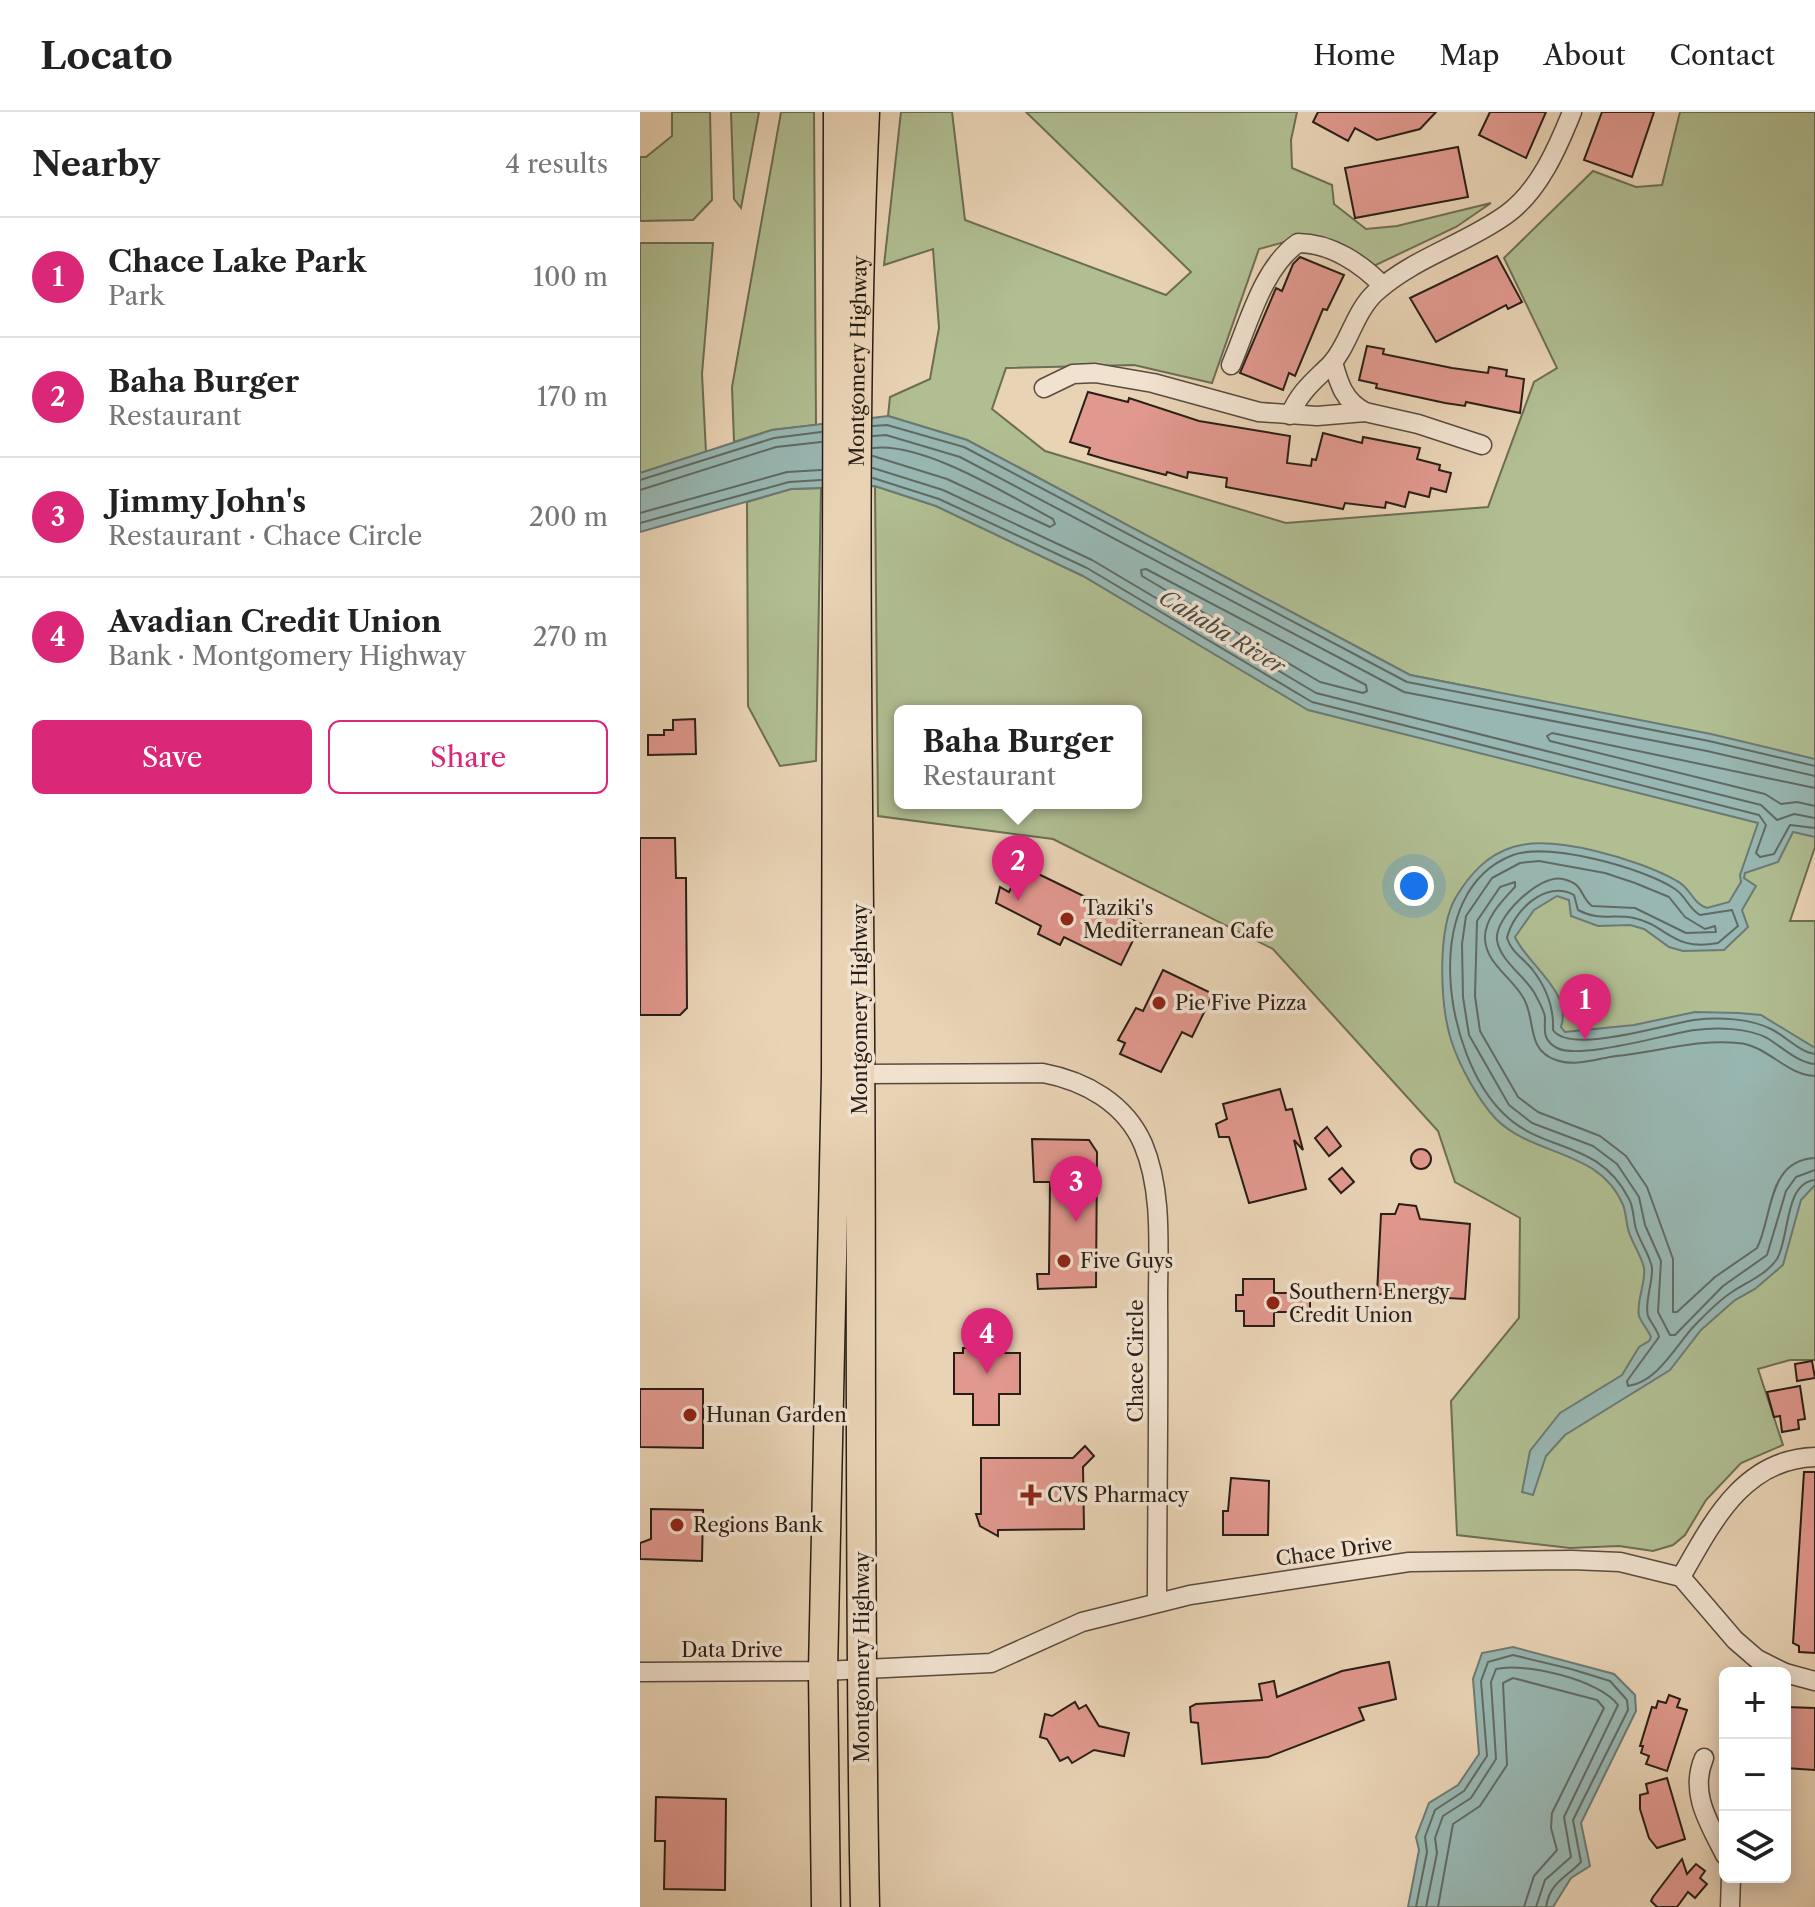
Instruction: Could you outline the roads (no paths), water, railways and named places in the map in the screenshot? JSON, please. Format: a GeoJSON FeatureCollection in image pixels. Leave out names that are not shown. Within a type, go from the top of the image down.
{"type":"FeatureCollection","features":[{"type":"Feature","properties":{"kind":"main road","name":"Montgomery Highway"},"geometry":{"type":"LineString","coordinates":[[826,1907],[823,1671],[848,693],[848,354],[838,112]]}},
{"type":"Feature","properties":{"kind":"main road","name":"Montgomery Highway"},"geometry":{"type":"LineString","coordinates":[[848,354],[865,112]]}},
{"type":"Feature","properties":{"kind":"main road","name":"Montgomery Highway"},"geometry":{"type":"LineString","coordinates":[[848,693],[861,1074],[860,1667],[865,1907]]}},
{"type":"Feature","properties":{"kind":"street"},"geometry":{"type":"LineString","coordinates":[[1290,415],[1308,382],[1333,362],[1367,301],[1383,286],[1507,214],[1536,183],[1572,112]]}},
{"type":"Feature","properties":{"kind":"street"},"geometry":{"type":"LineString","coordinates":[[1231,365],[1270,276],[1285,253],[1298,243],[1330,251],[1362,265],[1383,286]]}},
{"type":"Feature","properties":{"kind":"street"},"geometry":{"type":"LineString","coordinates":[[1333,362],[1342,392],[1365,412]]}},
{"type":"Feature","properties":{"kind":"street"},"geometry":{"type":"LineString","coordinates":[[1044,388],[1073,374],[1095,373],[1153,383],[1259,412],[1290,415],[1365,412],[1418,424],[1482,445]]}},
{"type":"Feature","properties":{"kind":"street","name":"Chace Circle"},"geometry":{"type":"LineString","coordinates":[[861,1074],[1034,1073],[1061,1077],[1108,1099],[1142,1142],[1154,1181],[1158,1266],[1157,1603]]}},
{"type":"Feature","properties":{"kind":"street"},"geometry":{"type":"LineString","coordinates":[[1773,1667],[1757,1659],[1735,1640],[1681,1577],[1717,1515],[1744,1485],[1774,1466],[1815,1457]]}},
{"type":"Feature","properties":{"kind":"street","name":"Chace Drive"},"geometry":{"type":"LineString","coordinates":[[860,1667],[991,1663],[1082,1622],[1190,1595],[1409,1562],[1620,1562],[1681,1577]]}},
{"type":"Feature","properties":{"kind":"street","name":"Data Drive"},"geometry":{"type":"LineString","coordinates":[[640,1672],[823,1671],[860,1667]]}},
{"type":"Feature","properties":{"kind":"street"},"geometry":{"type":"LineString","coordinates":[[1791,1675],[1815,1681]]}},
{"type":"Feature","properties":{"kind":"street"},"geometry":{"type":"LineString","coordinates":[[1704,1758],[1696,1776],[1700,1798],[1719,1841]]}},
{"type":"Feature","properties":{"kind":"street"},"geometry":{"type":"LineString","coordinates":[[1729,1906],[1731,1883]]}},
{"type":"Feature","properties":{"kind":"water","name":"Cahaba River"},"geometry":{"type":"Polygon","coordinates":[[[888,416],[967,440],[1410,675],[1711,734],[1815,759],[1815,837],[1793,832],[1778,862],[1745,873],[1744,878],[1756,886],[1742,910],[1748,927],[1724,950],[1683,951],[1669,947],[1644,929],[1630,925],[1598,926],[1571,916],[1569,900],[1557,896],[1534,910],[1515,937],[1555,990],[1563,1014],[1561,1027],[1565,1032],[1634,1025],[1695,1012],[1739,1013],[1761,1015],[1815,1048],[1815,1185],[1801,1200],[1783,1265],[1701,1330],[1670,1370],[1565,1435],[1546,1456],[1533,1495],[1522,1492],[1530,1451],[1560,1413],[1622,1375],[1639,1347],[1651,1337],[1639,1316],[1644,1268],[1629,1234],[1623,1205],[1599,1173],[1511,1131],[1489,1111],[1470,1082],[1451,1040],[1444,1007],[1443,947],[1450,911],[1467,881],[1487,860],[1513,847],[1530,844],[1596,851],[1642,865],[1677,881],[1707,908],[1729,902],[1741,882],[1740,875],[1758,823],[1308,710],[1083,576],[936,506],[875,486],[791,489],[640,532],[640,473],[772,430],[888,416]]]}},
{"type":"Feature","properties":{"kind":"water"},"geometry":{"type":"Polygon","coordinates":[[[1513,1647],[1614,1674],[1635,1695],[1636,1711],[1581,1823],[1590,1866],[1571,1878],[1553,1907],[1408,1907],[1419,1850],[1416,1837],[1429,1803],[1458,1785],[1479,1754],[1473,1679],[1482,1653],[1513,1647]]]}},
{"type":"Feature","properties":{"kind":"place","name":"Baha Burger"},"geometry":{"type":"Point","coordinates":[1018,901]}},
{"type":"Feature","properties":{"kind":"place","name":"Taziki's Mediterranean Cafe"},"geometry":{"type":"Point","coordinates":[1067,919]}},
{"type":"Feature","properties":{"kind":"place","name":"Pie Five Pizza"},"geometry":{"type":"Point","coordinates":[1159,1003]}},
{"type":"Feature","properties":{"kind":"place","name":"Chace Lake Park"},"geometry":{"type":"Point","coordinates":[1585,1040]}},
{"type":"Feature","properties":{"kind":"place","name":"Jimmy John's"},"geometry":{"type":"Point","coordinates":[1076,1222]}},
{"type":"Feature","properties":{"kind":"place","name":"Five Guys"},"geometry":{"type":"Point","coordinates":[1064,1261]}},
{"type":"Feature","properties":{"kind":"place","name":"Southern Energy Credit Union"},"geometry":{"type":"Point","coordinates":[1273,1303]}},
{"type":"Feature","properties":{"kind":"place","name":"Avadian Credit Union"},"geometry":{"type":"Point","coordinates":[987,1374]}},
{"type":"Feature","properties":{"kind":"place","name":"Hunan Garden"},"geometry":{"type":"Point","coordinates":[690,1415]}},
{"type":"Feature","properties":{"kind":"place","name":"CVS Pharmacy"},"geometry":{"type":"Point","coordinates":[1031,1495]}},
{"type":"Feature","properties":{"kind":"place","name":"Regions Bank"},"geometry":{"type":"Point","coordinates":[677,1525]}}]}
